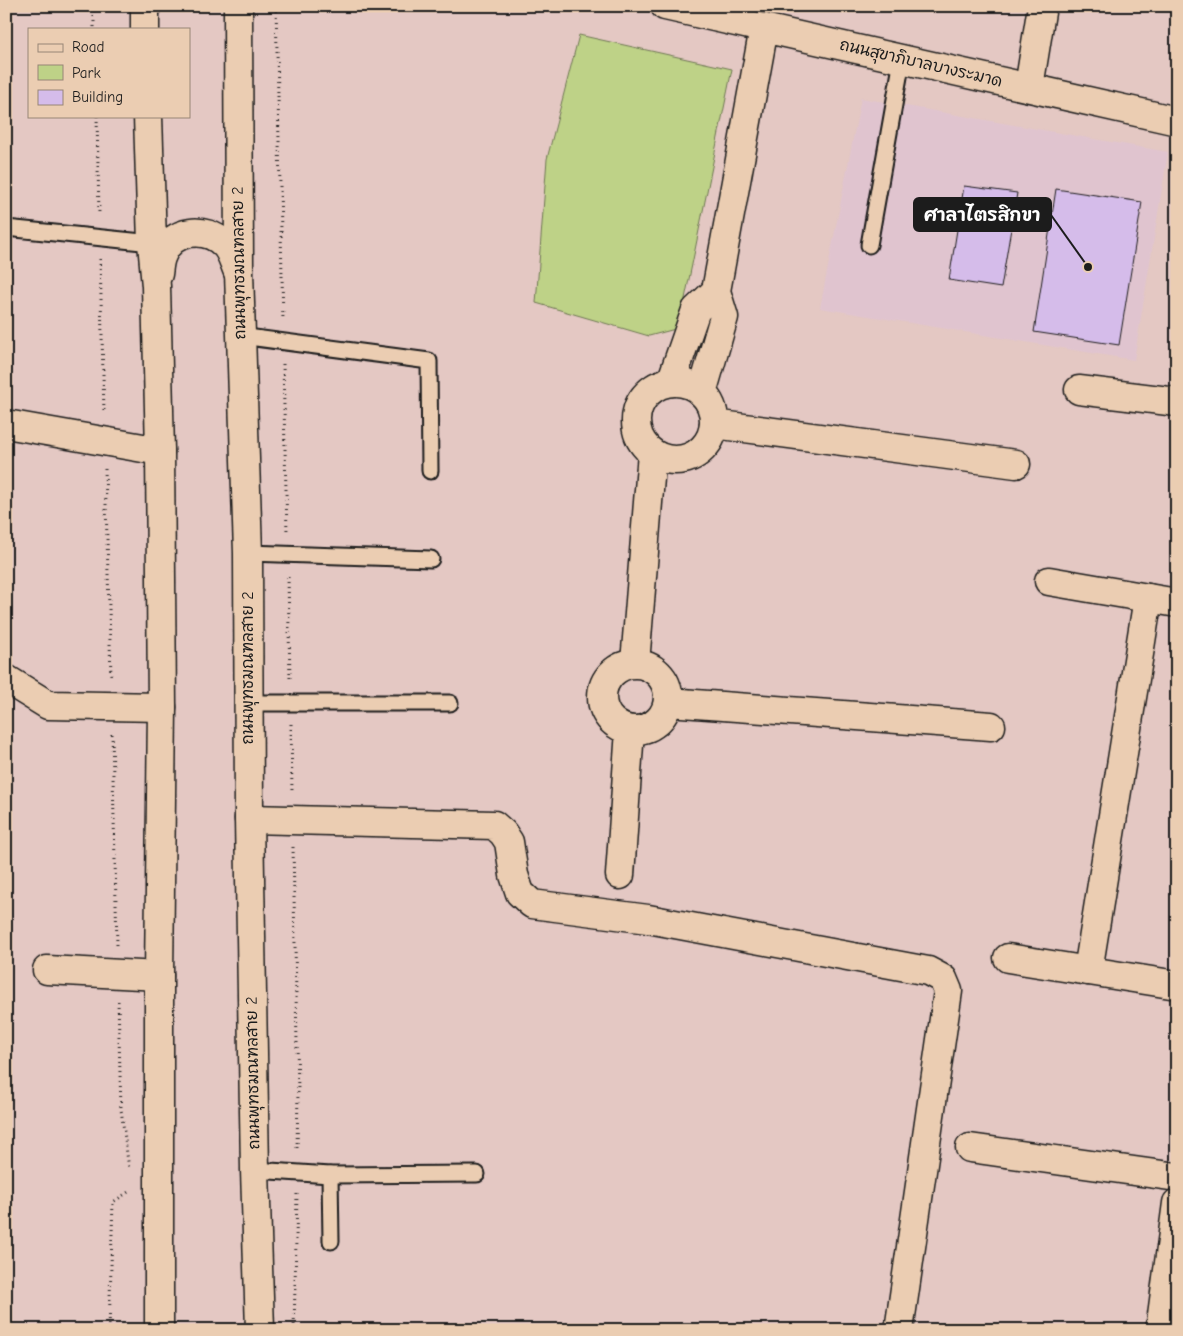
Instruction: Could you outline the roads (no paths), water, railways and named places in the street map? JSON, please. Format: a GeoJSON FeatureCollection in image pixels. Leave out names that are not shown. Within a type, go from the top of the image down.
{"type":"FeatureCollection","features":[{"type":"Feature","properties":{"kind":"street"},"geometry":{"type":"LineString","coordinates":[[145,6],[145,28]]}},
{"type":"Feature","properties":{"kind":"street","name":"ถนนพุทธมณฑลสาย 2"},"geometry":{"type":"LineString","coordinates":[[238,6],[240,336],[248,553],[249,819],[255,1170],[260,1330]]}},
{"type":"Feature","properties":{"kind":"street","name":"ถนนสุขาภิบาลบางระมาด"},"geometry":{"type":"LineString","coordinates":[[665,6],[1177,121]]}},
{"type":"Feature","properties":{"kind":"street"},"geometry":{"type":"LineString","coordinates":[[1029,87],[1042,6]]}},
{"type":"Feature","properties":{"kind":"street"},"geometry":{"type":"LineString","coordinates":[[702,393],[724,317],[716,291],[764,28]]}},
{"type":"Feature","properties":{"kind":"street"},"geometry":{"type":"LineString","coordinates":[[148,118],[152,243],[156,286],[160,451],[162,707],[159,976],[159,1330]]}},
{"type":"Feature","properties":{"kind":"street"},"geometry":{"type":"LineString","coordinates":[[156,286],[162,255],[170,242],[182,234],[199,232],[214,234],[226,245],[239,272]]}},
{"type":"Feature","properties":{"kind":"street"},"geometry":{"type":"LineString","coordinates":[[671,382],[696,310],[716,291]]}},
{"type":"Feature","properties":{"kind":"street"},"geometry":{"type":"LineString","coordinates":[[671,382],[687,384],[702,393],[712,407],[714,424],[710,438],[703,449],[692,457],[678,460],[665,459],[652,453],[643,445],[635,423],[636,411],[641,400],[649,391],[659,385],[671,382]]}},
{"type":"Feature","properties":{"kind":"street"},"geometry":{"type":"LineString","coordinates":[[1079,390],[1177,402]]}},
{"type":"Feature","properties":{"kind":"street"},"geometry":{"type":"LineString","coordinates":[[6,424],[160,451]]}},
{"type":"Feature","properties":{"kind":"street"},"geometry":{"type":"LineString","coordinates":[[714,424],[1016,464]]}},
{"type":"Feature","properties":{"kind":"street"},"geometry":{"type":"LineString","coordinates":[[636,663],[652,453]]}},
{"type":"Feature","properties":{"kind":"street"},"geometry":{"type":"LineString","coordinates":[[1050,581],[1177,603]]}},
{"type":"Feature","properties":{"kind":"street"},"geometry":{"type":"LineString","coordinates":[[1088,971],[1148,598]]}},
{"type":"Feature","properties":{"kind":"street"},"geometry":{"type":"LineString","coordinates":[[636,663],[647,665],[664,680],[668,690],[668,702],[664,714],[655,723],[643,729],[630,730],[618,726],[609,718],[603,706],[601,694],[604,682],[612,672],[623,665],[636,663]]}},
{"type":"Feature","properties":{"kind":"street"},"geometry":{"type":"LineString","coordinates":[[6,679],[48,705],[162,707]]}},
{"type":"Feature","properties":{"kind":"street"},"geometry":{"type":"LineString","coordinates":[[668,702],[991,726]]}},
{"type":"Feature","properties":{"kind":"street"},"geometry":{"type":"LineString","coordinates":[[620,875],[630,730]]}},
{"type":"Feature","properties":{"kind":"street"},"geometry":{"type":"LineString","coordinates":[[249,819],[494,825],[504,833],[509,842],[514,876],[520,893],[532,904],[658,920],[928,971],[943,979],[948,991],[899,1330]]}},
{"type":"Feature","properties":{"kind":"street"},"geometry":{"type":"LineString","coordinates":[[1008,958],[1177,985]]}},
{"type":"Feature","properties":{"kind":"street"},"geometry":{"type":"LineString","coordinates":[[47,970],[159,976]]}},
{"type":"Feature","properties":{"kind":"street"},"geometry":{"type":"LineString","coordinates":[[970,1148],[1177,1177]]}},
{"type":"Feature","properties":{"kind":"street"},"geometry":{"type":"LineString","coordinates":[[1160,1330],[1177,1203]]}},
{"type":"Feature","properties":{"kind":"lane"},"geometry":{"type":"LineString","coordinates":[[869,245],[902,60]]}},
{"type":"Feature","properties":{"kind":"lane"},"geometry":{"type":"LineString","coordinates":[[6,228],[152,243]]}},
{"type":"Feature","properties":{"kind":"lane"},"geometry":{"type":"LineString","coordinates":[[240,336],[429,361],[430,471]]}},
{"type":"Feature","properties":{"kind":"lane"},"geometry":{"type":"LineString","coordinates":[[248,553],[431,558]]}},
{"type":"Feature","properties":{"kind":"lane"},"geometry":{"type":"LineString","coordinates":[[248,702],[450,704]]}},
{"type":"Feature","properties":{"kind":"lane"},"geometry":{"type":"LineString","coordinates":[[255,1170],[330,1175],[477,1174]]}},
{"type":"Feature","properties":{"kind":"lane"},"geometry":{"type":"LineString","coordinates":[[330,1175],[331,1241]]}},
{"type":"Feature","properties":{"kind":"place","name":"ศาลาไตรสิกขา"},"geometry":{"type":"Point","coordinates":[1088,267]}}]}
